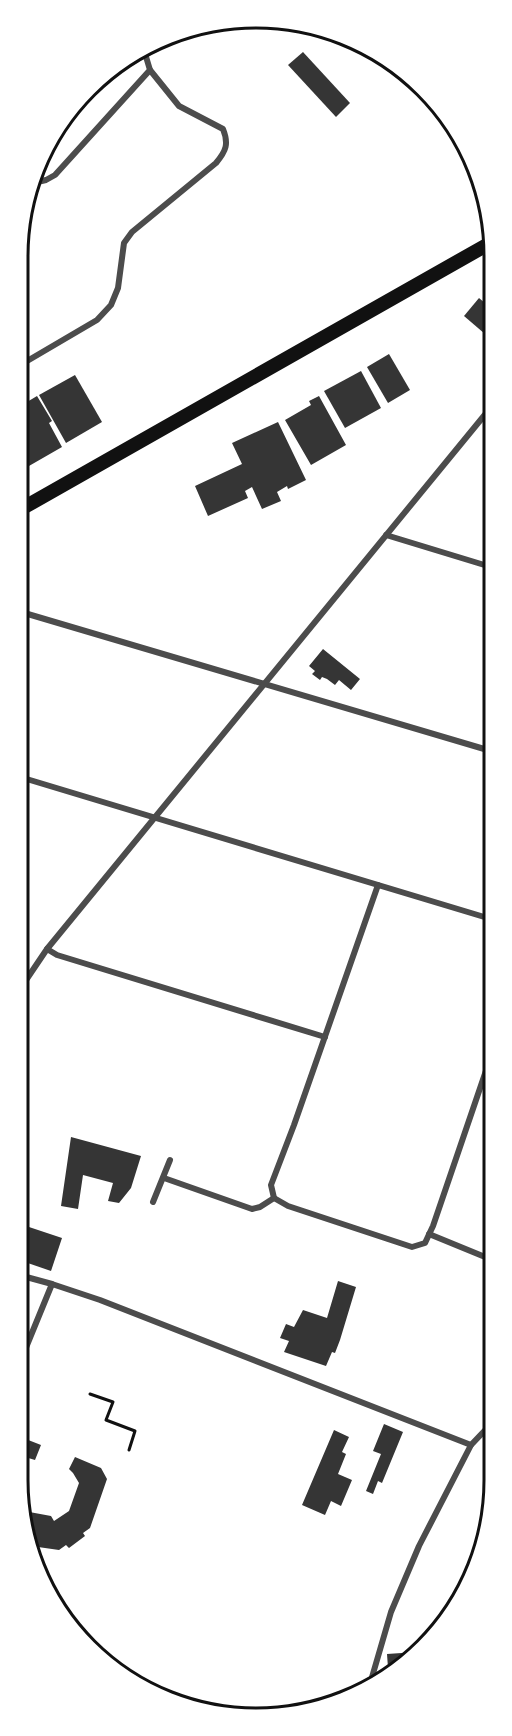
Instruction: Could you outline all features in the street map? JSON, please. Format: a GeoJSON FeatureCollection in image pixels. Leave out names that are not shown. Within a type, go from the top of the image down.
{"type":"FeatureCollection","features":[{"type":"Feature","properties":{"kind":"main road"},"geometry":{"type":"LineString","coordinates":[[28,505],[483,247]]}},
{"type":"Feature","properties":{"kind":"street"},"geometry":{"type":"LineString","coordinates":[[28,361],[98,320],[111,305],[118,288],[123,243],[216,163],[226,151],[227,139],[223,129],[179,106],[150,69],[146,57]]}},
{"type":"Feature","properties":{"kind":"street"},"geometry":{"type":"LineString","coordinates":[[42,181],[55,175],[150,69]]}},
{"type":"Feature","properties":{"kind":"street"},"geometry":{"type":"LineString","coordinates":[[28,977],[47,950],[484,416]]}},
{"type":"Feature","properties":{"kind":"street"},"geometry":{"type":"LineString","coordinates":[[386,535],[484,565]]}},
{"type":"Feature","properties":{"kind":"street"},"geometry":{"type":"LineString","coordinates":[[28,614],[484,749]]}},
{"type":"Feature","properties":{"kind":"street"},"geometry":{"type":"LineString","coordinates":[[28,779],[484,916]]}},
{"type":"Feature","properties":{"kind":"street"},"geometry":{"type":"LineString","coordinates":[[378,885],[326,1037],[271,1185],[274,1198],[288,1206],[412,1247],[425,1243],[484,1076]]}},
{"type":"Feature","properties":{"kind":"street"},"geometry":{"type":"LineString","coordinates":[[47,950],[326,1037]]}},
{"type":"Feature","properties":{"kind":"street"},"geometry":{"type":"LineString","coordinates":[[153,1202],[171,1160]]}},
{"type":"Feature","properties":{"kind":"street"},"geometry":{"type":"LineString","coordinates":[[164,1178],[252,1209],[274,1198]]}},
{"type":"Feature","properties":{"kind":"street"},"geometry":{"type":"LineString","coordinates":[[429,1234],[484,1256]]}},
{"type":"Feature","properties":{"kind":"street"},"geometry":{"type":"LineString","coordinates":[[28,1277],[52,1284],[256,1360],[471,1445]]}},
{"type":"Feature","properties":{"kind":"street"},"geometry":{"type":"LineString","coordinates":[[28,1343],[52,1284]]}},
{"type":"Feature","properties":{"kind":"street"},"geometry":{"type":"LineString","coordinates":[[373,1675],[391,1612],[405,1576],[471,1445],[484,1431]]}},
{"type":"Feature","properties":{"kind":"path"},"geometry":{"type":"LineString","coordinates":[[90,1394],[113,1402],[106,1420],[135,1431],[129,1450]]}},
{"type":"Feature","properties":{"kind":"building"},"geometry":{"type":"Polygon","coordinates":[[[303,52],[350,103],[336,117],[288,65],[303,52]]]}},
{"type":"Feature","properties":{"kind":"building"},"geometry":{"type":"Polygon","coordinates":[[[479,298],[484,302],[484,333],[464,316],[479,298]]]}},
{"type":"Feature","properties":{"kind":"building"},"geometry":{"type":"Polygon","coordinates":[[[389,354],[410,390],[388,403],[367,367],[389,354]]]}},
{"type":"Feature","properties":{"kind":"building"},"geometry":{"type":"Polygon","coordinates":[[[361,371],[381,408],[345,428],[324,391],[361,371]]]}},
{"type":"Feature","properties":{"kind":"building"},"geometry":{"type":"Polygon","coordinates":[[[75,375],[102,422],[66,443],[39,395],[75,375]]]}},
{"type":"Feature","properties":{"kind":"building"},"geometry":{"type":"Polygon","coordinates":[[[37,396],[52,421],[49,423],[62,447],[28,467],[28,401],[37,396]]]}},
{"type":"Feature","properties":{"kind":"building"},"geometry":{"type":"Polygon","coordinates":[[[319,396],[346,445],[311,465],[285,420],[311,405],[309,401],[319,396]]]}},
{"type":"Feature","properties":{"kind":"building"},"geometry":{"type":"Polygon","coordinates":[[[278,422],[306,480],[277,492],[281,501],[262,509],[252,487],[245,491],[248,498],[208,516],[195,486],[242,464],[232,443],[278,422]]]}},
{"type":"Feature","properties":{"kind":"building"},"geometry":{"type":"Polygon","coordinates":[[[323,649],[360,679],[351,690],[339,680],[335,685],[322,677],[320,680],[312,674],[315,671],[309,666],[323,649]]]}},
{"type":"Feature","properties":{"kind":"building"},"geometry":{"type":"Polygon","coordinates":[[[71,1137],[141,1156],[131,1188],[119,1203],[108,1201],[113,1183],[83,1175],[78,1209],[61,1206],[71,1137]]]}},
{"type":"Feature","properties":{"kind":"building"},"geometry":{"type":"Polygon","coordinates":[[[28,1227],[62,1238],[51,1271],[28,1263],[28,1227]]]}},
{"type":"Feature","properties":{"kind":"building"},"geometry":{"type":"Polygon","coordinates":[[[338,1281],[356,1287],[340,1340],[326,1366],[284,1352],[289,1341],[280,1338],[286,1324],[294,1327],[303,1310],[327,1318],[338,1281]]]}},
{"type":"Feature","properties":{"kind":"building"},"geometry":{"type":"Polygon","coordinates":[[[384,1424],[403,1432],[382,1483],[378,1481],[373,1494],[366,1491],[381,1454],[373,1451],[384,1424]]]}},
{"type":"Feature","properties":{"kind":"building"},"geometry":{"type":"Polygon","coordinates":[[[334,1430],[349,1437],[342,1452],[346,1454],[338,1474],[352,1480],[341,1506],[331,1501],[325,1515],[302,1505],[334,1430]]]}},
{"type":"Feature","properties":{"kind":"building"},"geometry":{"type":"Polygon","coordinates":[[[28,1440],[41,1445],[35,1460],[28,1458],[28,1440]]]}},
{"type":"Feature","properties":{"kind":"building"},"geometry":{"type":"Polygon","coordinates":[[[75,1457],[101,1468],[107,1479],[90,1528],[83,1533],[85,1536],[69,1548],[66,1545],[59,1550],[39,1547],[30,1512],[51,1516],[54,1521],[69,1511],[79,1483],[69,1469],[75,1457]]]}},
{"type":"Feature","properties":{"kind":"building"},"geometry":{"type":"Polygon","coordinates":[[[404,1653],[388,1665],[387,1654],[404,1653]]]}}]}
